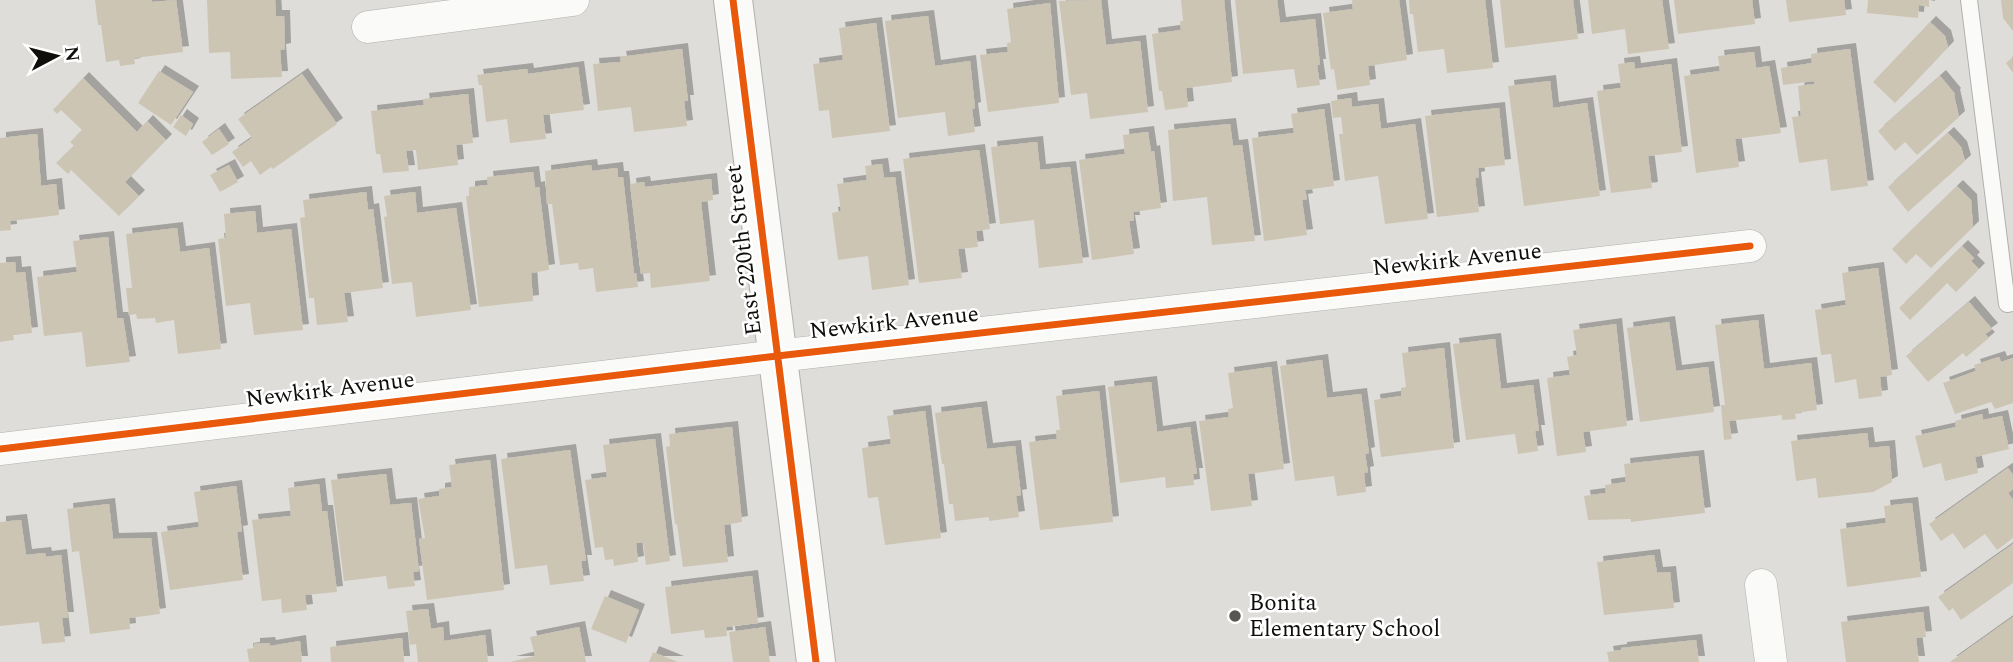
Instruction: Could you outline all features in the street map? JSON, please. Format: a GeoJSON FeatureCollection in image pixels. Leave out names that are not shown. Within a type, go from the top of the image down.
{"type":"FeatureCollection","features":[{"type":"Feature","properties":{"kind":"street"},"geometry":{"type":"LineString","coordinates":[[368,27],[573,0]]}},
{"type":"Feature","properties":{"kind":"street","name":"East 220th Street"},"geometry":{"type":"LineString","coordinates":[[733,0],[816,662]]}},
{"type":"Feature","properties":{"kind":"street","name":"Newkirk Avenue"},"geometry":{"type":"LineString","coordinates":[[0,449],[777,356],[1750,246]]}},
{"type":"Feature","properties":{"kind":"street"},"geometry":{"type":"LineString","coordinates":[[1761,585],[1771,662]]}},
{"type":"Feature","properties":{"kind":"lane"},"geometry":{"type":"LineString","coordinates":[[1969,0],[2007,304],[2013,303]]}},
{"type":"Feature","properties":{"kind":"building"},"geometry":{"type":"Polygon","coordinates":[[[95,0],[176,0],[183,52],[134,58],[135,64],[120,66],[119,60],[106,62],[95,0]]]}},
{"type":"Feature","properties":{"kind":"building"},"geometry":{"type":"Polygon","coordinates":[[[207,0],[275,0],[276,16],[284,16],[285,49],[280,50],[282,77],[231,79],[230,52],[209,53],[207,0]]]}},
{"type":"Feature","properties":{"kind":"building"},"geometry":{"type":"Polygon","coordinates":[[[1101,0],[1106,45],[1140,41],[1148,112],[1090,119],[1087,93],[1071,95],[1059,1],[1101,0]]]}},
{"type":"Feature","properties":{"kind":"building"},"geometry":{"type":"Polygon","coordinates":[[[1181,0],[1224,0],[1232,82],[1186,88],[1188,107],[1165,110],[1162,91],[1159,91],[1152,34],[1181,30],[1181,0]]]}},
{"type":"Feature","properties":{"kind":"building"},"geometry":{"type":"Polygon","coordinates":[[[1235,0],[1277,0],[1280,23],[1315,19],[1320,85],[1297,88],[1294,69],[1243,74],[1235,0]]]}},
{"type":"Feature","properties":{"kind":"building"},"geometry":{"type":"Polygon","coordinates":[[[1352,0],[1399,0],[1407,60],[1368,66],[1370,85],[1337,90],[1334,69],[1331,70],[1323,13],[1353,9],[1352,0]]]}},
{"type":"Feature","properties":{"kind":"building"},"geometry":{"type":"Polygon","coordinates":[[[1409,0],[1485,0],[1493,68],[1447,73],[1444,49],[1418,52],[1409,0]]]}},
{"type":"Feature","properties":{"kind":"building"},"geometry":{"type":"Polygon","coordinates":[[[1500,0],[1573,0],[1578,39],[1505,48],[1500,0]]]}},
{"type":"Feature","properties":{"kind":"building"},"geometry":{"type":"Polygon","coordinates":[[[1588,0],[1662,0],[1669,49],[1628,54],[1625,29],[1592,34],[1588,0]]]}},
{"type":"Feature","properties":{"kind":"building"},"geometry":{"type":"Polygon","coordinates":[[[1674,0],[1752,0],[1755,24],[1678,34],[1674,0]]]}},
{"type":"Feature","properties":{"kind":"building"},"geometry":{"type":"Polygon","coordinates":[[[1786,0],[1844,0],[1846,15],[1789,22],[1786,0]]]}},
{"type":"Feature","properties":{"kind":"building"},"geometry":{"type":"Polygon","coordinates":[[[1868,0],[1929,0],[1929,7],[1919,5],[1918,18],[1867,13],[1868,0]]]}},
{"type":"Feature","properties":{"kind":"building"},"geometry":{"type":"Polygon","coordinates":[[[2001,0],[2013,0],[2013,31],[2003,18],[2001,0]]]}},
{"type":"Feature","properties":{"kind":"building"},"geometry":{"type":"Polygon","coordinates":[[[1050,3],[1059,103],[988,112],[980,55],[1008,52],[1007,43],[1011,42],[1007,9],[1050,3]]]}},
{"type":"Feature","properties":{"kind":"building"},"geometry":{"type":"Polygon","coordinates":[[[928,16],[935,66],[970,61],[975,132],[948,136],[945,112],[898,118],[885,21],[928,16]]]}},
{"type":"Feature","properties":{"kind":"building"},"geometry":{"type":"Polygon","coordinates":[[[1930,22],[1945,36],[1948,47],[1895,103],[1873,82],[1930,22]]]}},
{"type":"Feature","properties":{"kind":"building"},"geometry":{"type":"Polygon","coordinates":[[[876,23],[890,131],[832,138],[829,110],[819,111],[813,64],[843,60],[839,28],[876,23]]]}},
{"type":"Feature","properties":{"kind":"building"},"geometry":{"type":"Polygon","coordinates":[[[682,49],[688,101],[684,101],[687,126],[634,132],[631,107],[598,111],[593,64],[621,62],[620,57],[682,49]]]}},
{"type":"Feature","properties":{"kind":"building"},"geometry":{"type":"Polygon","coordinates":[[[1850,49],[1868,186],[1831,191],[1827,159],[1799,163],[1792,117],[1801,116],[1798,86],[1814,84],[1814,81],[1783,85],[1781,68],[1812,63],[1811,54],[1850,49]]]}},
{"type":"Feature","properties":{"kind":"building"},"geometry":{"type":"Polygon","coordinates":[[[1754,52],[1756,68],[1769,66],[1781,133],[1735,139],[1739,167],[1696,173],[1684,76],[1720,71],[1718,56],[1754,52]]]}},
{"type":"Feature","properties":{"kind":"building"},"geometry":{"type":"Polygon","coordinates":[[[2013,57],[2013,73],[2006,63],[2013,57]]]}},
{"type":"Feature","properties":{"kind":"building"},"geometry":{"type":"Polygon","coordinates":[[[1634,62],[1635,69],[1671,64],[1682,152],[1648,156],[1652,188],[1611,193],[1597,91],[1621,88],[1618,64],[1634,62]]]}},
{"type":"Feature","properties":{"kind":"building"},"geometry":{"type":"Polygon","coordinates":[[[578,67],[584,110],[543,115],[546,139],[510,143],[507,119],[486,122],[482,85],[479,85],[477,75],[527,69],[528,74],[578,67]]]}},
{"type":"Feature","properties":{"kind":"building"},"geometry":{"type":"Polygon","coordinates":[[[159,71],[193,92],[171,125],[138,103],[159,71]]]}},
{"type":"Feature","properties":{"kind":"building"},"geometry":{"type":"Polygon","coordinates":[[[302,74],[337,124],[273,169],[271,167],[260,175],[251,161],[243,167],[232,152],[252,138],[238,119],[302,74]]]}},
{"type":"Feature","properties":{"kind":"building"},"geometry":{"type":"Polygon","coordinates":[[[1940,76],[1955,94],[1959,117],[1917,155],[1905,142],[1895,151],[1878,131],[1940,76]]]}},
{"type":"Feature","properties":{"kind":"building"},"geometry":{"type":"Polygon","coordinates":[[[83,78],[137,132],[147,121],[166,140],[125,182],[139,196],[119,216],[71,170],[68,174],[56,163],[74,146],[70,142],[82,130],[61,110],[57,114],[53,110],[83,78]]]}},
{"type":"Feature","properties":{"kind":"building"},"geometry":{"type":"Polygon","coordinates":[[[1550,81],[1553,108],[1587,103],[1600,196],[1524,206],[1508,86],[1550,81]]]}},
{"type":"Feature","properties":{"kind":"building"},"geometry":{"type":"Polygon","coordinates":[[[468,94],[473,143],[456,145],[458,165],[418,170],[416,150],[406,151],[409,171],[383,173],[380,154],[376,154],[371,111],[424,105],[423,99],[468,94]]]}},
{"type":"Feature","properties":{"kind":"building"},"geometry":{"type":"Polygon","coordinates":[[[1351,98],[1352,107],[1378,104],[1381,129],[1415,124],[1428,219],[1385,224],[1378,176],[1345,181],[1339,134],[1343,134],[1341,117],[1333,118],[1331,101],[1351,98]]]}},
{"type":"Feature","properties":{"kind":"building"},"geometry":{"type":"Polygon","coordinates":[[[1499,108],[1505,165],[1478,168],[1479,177],[1475,178],[1479,212],[1437,217],[1425,116],[1499,108]]]}},
{"type":"Feature","properties":{"kind":"building"},"geometry":{"type":"Polygon","coordinates":[[[1324,109],[1334,186],[1305,190],[1307,199],[1302,200],[1307,235],[1264,241],[1252,138],[1294,133],[1291,114],[1324,109]]]}},
{"type":"Feature","properties":{"kind":"building"},"geometry":{"type":"Polygon","coordinates":[[[181,115],[193,124],[186,136],[173,127],[181,115]]]}},
{"type":"Feature","properties":{"kind":"building"},"geometry":{"type":"Polygon","coordinates":[[[1230,124],[1233,146],[1242,145],[1255,241],[1212,245],[1207,197],[1173,201],[1168,130],[1230,124]]]}},
{"type":"Feature","properties":{"kind":"building"},"geometry":{"type":"Polygon","coordinates":[[[219,129],[229,144],[212,155],[202,142],[219,129]]]}},
{"type":"Feature","properties":{"kind":"building"},"geometry":{"type":"Polygon","coordinates":[[[1148,132],[1151,152],[1154,151],[1161,208],[1133,212],[1134,221],[1129,221],[1134,254],[1092,260],[1079,160],[1125,154],[1123,135],[1148,132]]]}},
{"type":"Feature","properties":{"kind":"building"},"geometry":{"type":"Polygon","coordinates":[[[1948,133],[1961,147],[1965,161],[1908,212],[1888,187],[1948,133]]]}},
{"type":"Feature","properties":{"kind":"building"},"geometry":{"type":"Polygon","coordinates":[[[37,134],[41,186],[56,184],[59,215],[10,221],[11,230],[0,231],[0,138],[37,134]]]}},
{"type":"Feature","properties":{"kind":"building"},"geometry":{"type":"Polygon","coordinates":[[[1037,142],[1040,170],[1070,167],[1083,263],[1039,268],[1034,220],[1000,224],[991,147],[1037,142]]]}},
{"type":"Feature","properties":{"kind":"building"},"geometry":{"type":"Polygon","coordinates":[[[979,150],[990,229],[976,231],[978,247],[958,249],[962,278],[919,283],[903,159],[979,150]]]}},
{"type":"Feature","properties":{"kind":"building"},"geometry":{"type":"Polygon","coordinates":[[[882,164],[884,178],[895,177],[909,285],[872,290],[868,256],[838,260],[832,213],[841,211],[837,184],[867,180],[865,166],[882,164]]]}},
{"type":"Feature","properties":{"kind":"building"},"geometry":{"type":"Polygon","coordinates":[[[229,165],[238,182],[220,192],[210,175],[229,165]]]}},
{"type":"Feature","properties":{"kind":"building"},"geometry":{"type":"Polygon","coordinates":[[[591,165],[592,171],[617,168],[618,177],[623,177],[634,274],[636,273],[638,287],[596,292],[593,268],[579,270],[578,263],[560,265],[552,204],[547,204],[545,171],[591,165]]]}},
{"type":"Feature","properties":{"kind":"building"},"geometry":{"type":"Polygon","coordinates":[[[533,172],[535,188],[539,187],[549,270],[531,273],[533,301],[479,307],[466,196],[469,196],[469,187],[488,185],[487,177],[533,172]]]}},
{"type":"Feature","properties":{"kind":"building"},"geometry":{"type":"Polygon","coordinates":[[[711,179],[713,200],[701,202],[710,281],[651,288],[650,273],[641,274],[630,184],[644,182],[645,187],[711,179]]]}},
{"type":"Feature","properties":{"kind":"building"},"geometry":{"type":"Polygon","coordinates":[[[1957,186],[1971,200],[1973,227],[1931,268],[1916,254],[1906,264],[1892,249],[1957,186]]]}},
{"type":"Feature","properties":{"kind":"building"},"geometry":{"type":"Polygon","coordinates":[[[366,192],[368,210],[373,209],[383,288],[344,293],[348,322],[317,325],[314,298],[309,298],[300,218],[305,217],[303,200],[366,192]]]}},
{"type":"Feature","properties":{"kind":"building"},"geometry":{"type":"Polygon","coordinates":[[[415,192],[417,213],[456,208],[471,310],[416,317],[412,282],[392,284],[384,196],[415,192]]]}},
{"type":"Feature","properties":{"kind":"building"},"geometry":{"type":"Polygon","coordinates":[[[255,211],[257,233],[291,229],[303,330],[254,335],[250,303],[226,306],[218,239],[226,238],[224,214],[255,211]]]}},
{"type":"Feature","properties":{"kind":"building"},"geometry":{"type":"Polygon","coordinates":[[[177,228],[180,252],[209,248],[221,349],[178,354],[174,320],[156,323],[155,318],[137,319],[136,314],[129,315],[126,288],[132,288],[126,234],[177,228]]]}},
{"type":"Feature","properties":{"kind":"building"},"geometry":{"type":"Polygon","coordinates":[[[108,237],[117,318],[123,318],[130,362],[86,367],[82,332],[44,336],[37,277],[77,272],[73,241],[108,237]]]}},
{"type":"Feature","properties":{"kind":"building"},"geometry":{"type":"Polygon","coordinates":[[[1962,246],[1974,258],[1971,261],[1979,269],[1956,292],[1947,283],[1910,320],[1899,308],[1962,246]]]}},
{"type":"Feature","properties":{"kind":"building"},"geometry":{"type":"Polygon","coordinates":[[[15,262],[16,273],[25,272],[32,333],[13,335],[14,340],[0,342],[0,263],[15,262]]]}},
{"type":"Feature","properties":{"kind":"building"},"geometry":{"type":"Polygon","coordinates":[[[1878,268],[1892,375],[1880,377],[1882,396],[1859,399],[1856,379],[1835,383],[1831,354],[1821,355],[1815,310],[1846,305],[1842,273],[1878,268]]]}},
{"type":"Feature","properties":{"kind":"building"},"geometry":{"type":"Polygon","coordinates":[[[1969,302],[1992,329],[1985,334],[1989,338],[1966,357],[1963,353],[1928,382],[1906,356],[1969,302]]]}},
{"type":"Feature","properties":{"kind":"building"},"geometry":{"type":"Polygon","coordinates":[[[1758,320],[1764,369],[1811,363],[1817,410],[1795,413],[1796,419],[1782,420],[1782,415],[1729,421],[1732,439],[1724,440],[1721,405],[1725,405],[1715,325],[1758,320]]]}},
{"type":"Feature","properties":{"kind":"building"},"geometry":{"type":"Polygon","coordinates":[[[1669,322],[1676,371],[1708,367],[1714,412],[1640,422],[1627,328],[1669,322]]]}},
{"type":"Feature","properties":{"kind":"building"},"geometry":{"type":"Polygon","coordinates":[[[1616,324],[1627,426],[1583,432],[1586,452],[1557,456],[1547,378],[1570,375],[1567,357],[1577,355],[1573,330],[1616,324]]]}},
{"type":"Feature","properties":{"kind":"building"},"geometry":{"type":"Polygon","coordinates":[[[1495,339],[1501,389],[1533,385],[1539,431],[1535,431],[1538,451],[1518,454],[1515,434],[1466,440],[1453,344],[1495,339]]]}},
{"type":"Feature","properties":{"kind":"building"},"geometry":{"type":"Polygon","coordinates":[[[1444,348],[1454,448],[1381,457],[1374,400],[1401,396],[1401,388],[1406,387],[1402,353],[1444,348]]]}},
{"type":"Feature","properties":{"kind":"building"},"geometry":{"type":"Polygon","coordinates":[[[1999,357],[2001,362],[2013,358],[2013,403],[1995,409],[1991,402],[1955,414],[1943,383],[1976,371],[1974,365],[1999,357]]]}},
{"type":"Feature","properties":{"kind":"building"},"geometry":{"type":"Polygon","coordinates":[[[1322,360],[1327,398],[1361,394],[1369,453],[1365,454],[1368,472],[1364,473],[1366,492],[1337,496],[1334,476],[1295,481],[1280,366],[1322,360]]]}},
{"type":"Feature","properties":{"kind":"building"},"geometry":{"type":"Polygon","coordinates":[[[1271,367],[1284,469],[1248,474],[1252,506],[1211,511],[1199,421],[1229,417],[1228,409],[1233,408],[1228,373],[1271,367]]]}},
{"type":"Feature","properties":{"kind":"building"},"geometry":{"type":"Polygon","coordinates":[[[1151,382],[1157,432],[1190,427],[1197,474],[1193,474],[1194,485],[1166,488],[1165,477],[1120,483],[1108,387],[1151,382]]]}},
{"type":"Feature","properties":{"kind":"building"},"geometry":{"type":"Polygon","coordinates":[[[1099,391],[1113,522],[1040,530],[1029,442],[1057,439],[1056,430],[1060,430],[1056,396],[1099,391]]]}},
{"type":"Feature","properties":{"kind":"building"},"geometry":{"type":"Polygon","coordinates":[[[981,407],[987,449],[1015,446],[1021,495],[1016,496],[1019,517],[989,521],[989,517],[955,521],[953,504],[949,504],[935,413],[981,407]]]}},
{"type":"Feature","properties":{"kind":"building"},"geometry":{"type":"Polygon","coordinates":[[[925,411],[941,538],[885,545],[878,497],[868,498],[862,448],[891,444],[887,416],[925,411]]]}},
{"type":"Feature","properties":{"kind":"building"},"geometry":{"type":"Polygon","coordinates":[[[1982,414],[1983,420],[2002,416],[2009,449],[1975,457],[1978,473],[1945,481],[1941,463],[1923,468],[1915,436],[1956,427],[1955,421],[1982,414]]]}},
{"type":"Feature","properties":{"kind":"building"},"geometry":{"type":"Polygon","coordinates":[[[732,427],[742,522],[724,525],[728,562],[683,567],[666,447],[670,446],[669,434],[732,427]]]}},
{"type":"Feature","properties":{"kind":"building"},"geometry":{"type":"Polygon","coordinates":[[[1867,433],[1869,448],[1889,446],[1892,482],[1873,492],[1818,498],[1816,478],[1796,481],[1791,441],[1867,433]]]}},
{"type":"Feature","properties":{"kind":"building"},"geometry":{"type":"Polygon","coordinates":[[[655,439],[670,561],[646,565],[643,542],[636,543],[638,562],[614,566],[613,559],[605,560],[603,547],[595,548],[585,480],[607,477],[603,445],[655,439]]]}},
{"type":"Feature","properties":{"kind":"building"},"geometry":{"type":"Polygon","coordinates":[[[570,450],[586,561],[581,561],[584,581],[550,585],[547,565],[515,569],[501,459],[570,450]]]}},
{"type":"Feature","properties":{"kind":"building"},"geometry":{"type":"Polygon","coordinates":[[[1698,456],[1705,513],[1631,522],[1631,519],[1588,520],[1584,496],[1606,493],[1605,485],[1626,482],[1624,464],[1698,456]]]}},
{"type":"Feature","properties":{"kind":"building"},"geometry":{"type":"Polygon","coordinates":[[[490,460],[504,590],[427,600],[419,539],[425,538],[418,499],[439,496],[439,489],[452,487],[449,465],[490,460]]]}},
{"type":"Feature","properties":{"kind":"building"},"geometry":{"type":"Polygon","coordinates":[[[2008,468],[2013,475],[2013,489],[2008,493],[2013,500],[2013,538],[1997,550],[1985,534],[1964,549],[1953,533],[1941,541],[1929,524],[2008,468]]]}},
{"type":"Feature","properties":{"kind":"building"},"geometry":{"type":"Polygon","coordinates":[[[386,474],[390,505],[411,503],[419,571],[413,572],[415,586],[388,589],[386,576],[344,581],[331,480],[386,474]]]}},
{"type":"Feature","properties":{"kind":"building"},"geometry":{"type":"Polygon","coordinates":[[[319,484],[322,511],[327,511],[337,592],[305,595],[307,610],[282,613],[281,599],[262,601],[252,520],[291,516],[288,488],[319,484]]]}},
{"type":"Feature","properties":{"kind":"building"},"geometry":{"type":"Polygon","coordinates":[[[236,486],[242,531],[237,532],[243,580],[170,590],[161,532],[199,527],[194,492],[236,486]]]}},
{"type":"Feature","properties":{"kind":"building"},"geometry":{"type":"Polygon","coordinates":[[[1912,503],[1921,577],[1847,587],[1840,529],[1886,523],[1884,506],[1912,503]]]}},
{"type":"Feature","properties":{"kind":"building"},"geometry":{"type":"Polygon","coordinates":[[[109,504],[113,539],[151,538],[160,614],[129,618],[130,629],[90,634],[79,551],[72,552],[67,509],[109,504]]]}},
{"type":"Feature","properties":{"kind":"building"},"geometry":{"type":"Polygon","coordinates":[[[21,520],[26,555],[61,555],[68,618],[62,618],[65,642],[42,644],[39,622],[0,626],[0,522],[21,520]]]}},
{"type":"Feature","properties":{"kind":"building"},"geometry":{"type":"Polygon","coordinates":[[[2013,544],[2013,583],[1961,620],[1953,608],[1949,611],[1938,597],[2013,544]]]}},
{"type":"Feature","properties":{"kind":"building"},"geometry":{"type":"Polygon","coordinates":[[[1654,555],[1657,573],[1670,572],[1674,608],[1604,615],[1597,562],[1654,555]]]}},
{"type":"Feature","properties":{"kind":"building"},"geometry":{"type":"Polygon","coordinates":[[[752,576],[758,623],[726,627],[727,636],[705,638],[704,630],[671,634],[665,587],[752,576]]]}},
{"type":"Feature","properties":{"kind":"building"},"geometry":{"type":"Polygon","coordinates":[[[605,596],[639,610],[626,643],[591,629],[605,596]]]}},
{"type":"Feature","properties":{"kind":"building"},"geometry":{"type":"Polygon","coordinates":[[[428,609],[431,629],[443,627],[444,641],[485,635],[488,662],[418,662],[416,644],[410,645],[406,611],[428,609]]]}},
{"type":"Feature","properties":{"kind":"building"},"geometry":{"type":"Polygon","coordinates":[[[1923,612],[1926,637],[1916,638],[1919,662],[1846,662],[1841,622],[1923,612]]]}},
{"type":"Feature","properties":{"kind":"building"},"geometry":{"type":"Polygon","coordinates":[[[2013,617],[2013,662],[1950,662],[2013,617]]]}},
{"type":"Feature","properties":{"kind":"building"},"geometry":{"type":"Polygon","coordinates":[[[579,627],[586,662],[510,662],[535,656],[530,637],[579,627]]]}},
{"type":"Feature","properties":{"kind":"building"},"geometry":{"type":"Polygon","coordinates":[[[765,627],[770,662],[733,662],[729,632],[765,627]]]}},
{"type":"Feature","properties":{"kind":"building"},"geometry":{"type":"Polygon","coordinates":[[[402,638],[404,662],[331,662],[330,647],[402,638]]]}},
{"type":"Feature","properties":{"kind":"building"},"geometry":{"type":"Polygon","coordinates":[[[1696,640],[1699,662],[1609,662],[1607,652],[1621,648],[1696,640]]]}},
{"type":"Feature","properties":{"kind":"building"},"geometry":{"type":"Polygon","coordinates":[[[300,641],[302,662],[249,662],[247,649],[254,648],[254,644],[269,643],[270,646],[300,641]]]}},
{"type":"Feature","properties":{"kind":"building"},"geometry":{"type":"Polygon","coordinates":[[[653,652],[678,662],[649,662],[653,652]]]}},
{"type":"Feature","properties":{"kind":"cycle path"},"geometry":{"type":"LineString","coordinates":[[733,0],[816,662]]}},
{"type":"Feature","properties":{"kind":"cycle path"},"geometry":{"type":"LineString","coordinates":[[0,449],[777,356],[1750,246]]}},
{"type":"Feature","properties":{"kind":"place","name":"Bonita Elementary School"},"geometry":{"type":"Point","coordinates":[1235,616]}}]}
